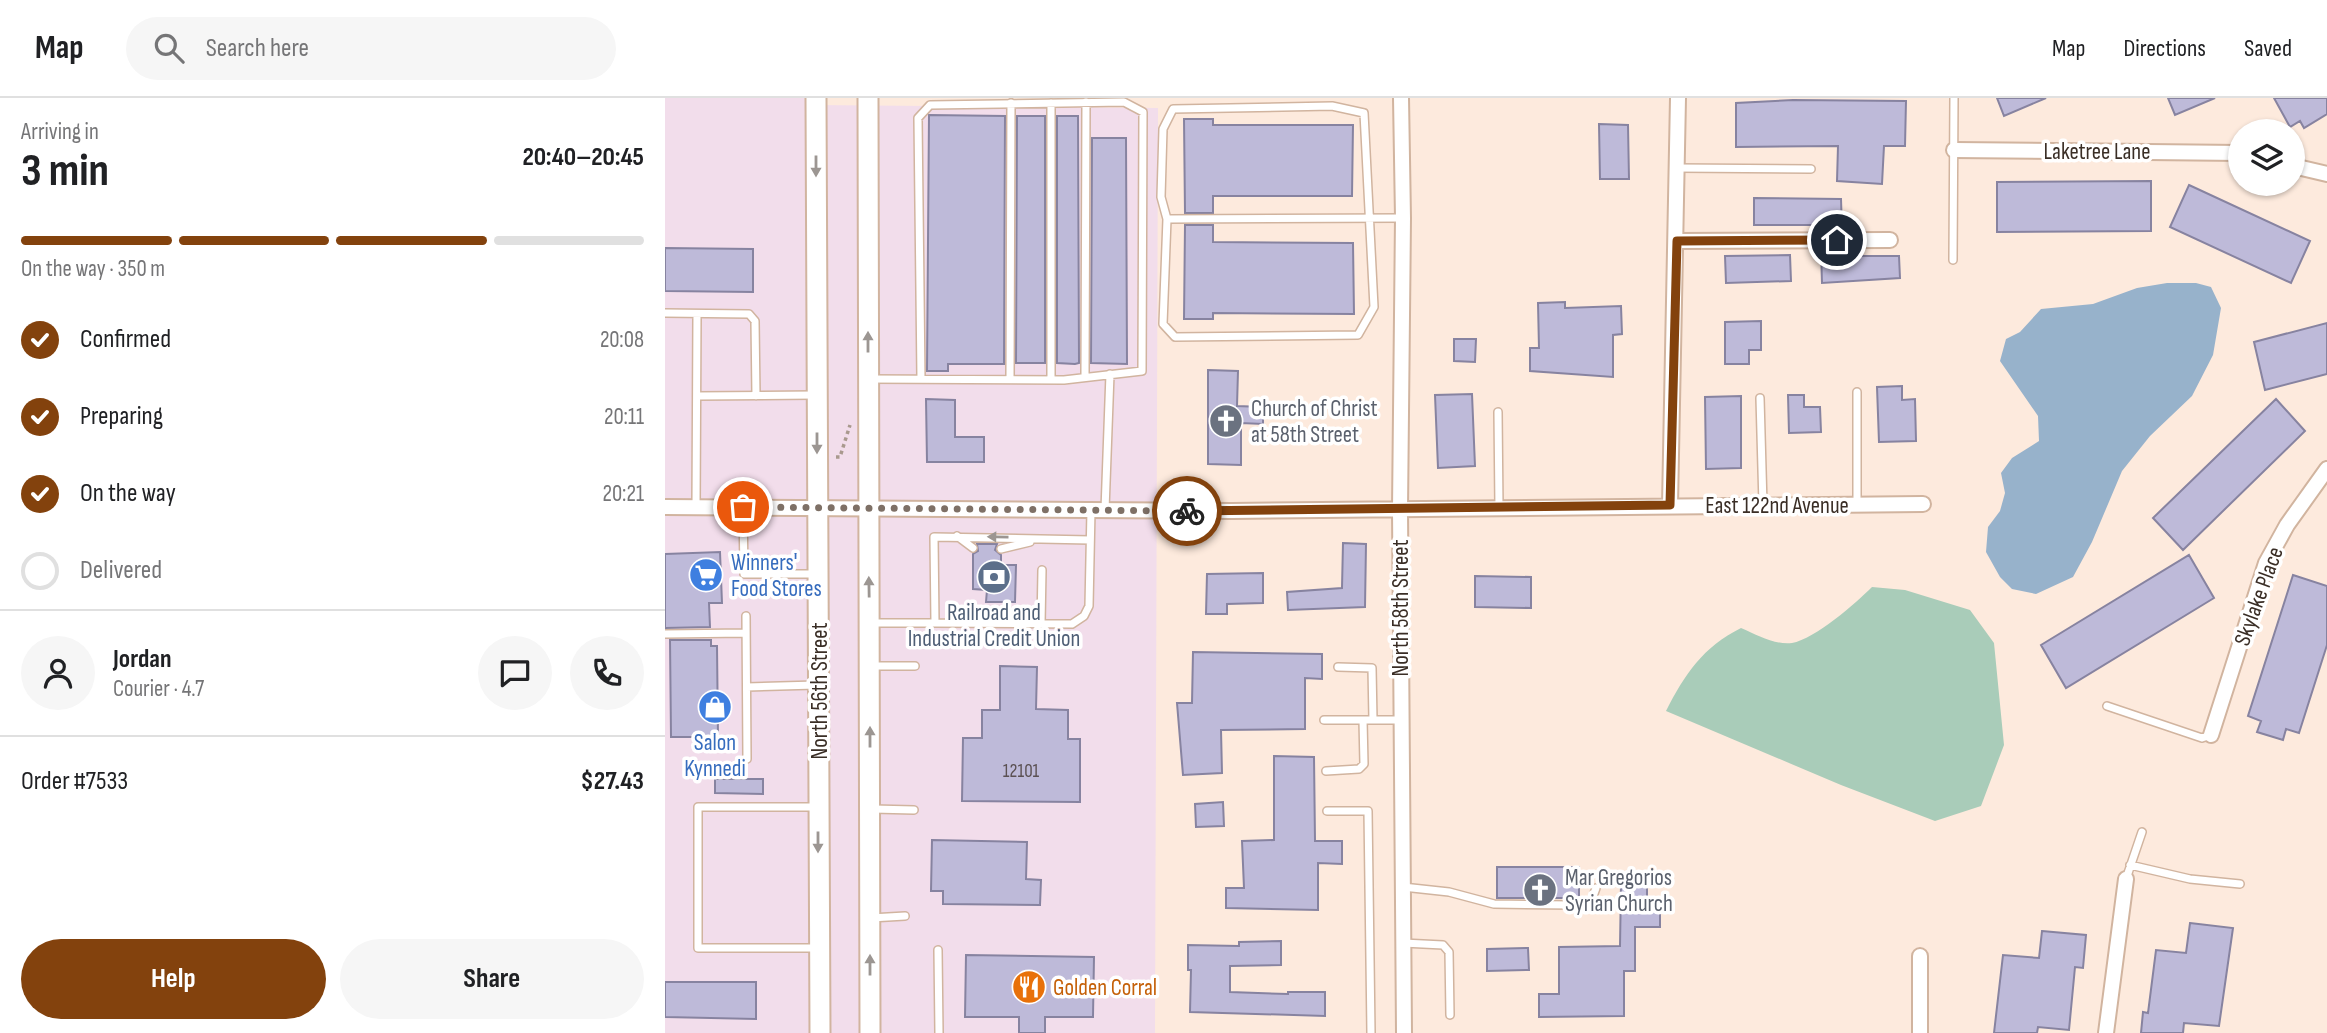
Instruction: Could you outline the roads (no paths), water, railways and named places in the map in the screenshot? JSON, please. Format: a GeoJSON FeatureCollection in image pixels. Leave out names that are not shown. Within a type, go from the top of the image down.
{"type":"FeatureCollection","features":[{"type":"Feature","properties":{"kind":"main road","name":"North 56th Street"},"geometry":{"type":"LineString","coordinates":[[816,98],[820,1033]]}},
{"type":"Feature","properties":{"kind":"main road"},"geometry":{"type":"LineString","coordinates":[[868,98],[870,1033]]}},
{"type":"Feature","properties":{"kind":"street","name":"North 58th Street"},"geometry":{"type":"LineString","coordinates":[[1401,98],[1403,1033]]}},
{"type":"Feature","properties":{"kind":"street"},"geometry":{"type":"LineString","coordinates":[[1670,505],[1678,98]]}},
{"type":"Feature","properties":{"kind":"street","name":"Laketree Lane"},"geometry":{"type":"LineString","coordinates":[[1954,150],[2228,153]]}},
{"type":"Feature","properties":{"kind":"street"},"geometry":{"type":"LineString","coordinates":[[2305,169],[2327,174]]}},
{"type":"Feature","properties":{"kind":"street"},"geometry":{"type":"LineString","coordinates":[[1677,241],[1890,240]]}},
{"type":"Feature","properties":{"kind":"street","name":"Skylake Place"},"geometry":{"type":"LineString","coordinates":[[2211,735],[2266,563],[2287,525],[2327,469]]}},
{"type":"Feature","properties":{"kind":"street","name":"East 122nd Avenue"},"geometry":{"type":"LineString","coordinates":[[665,507],[1400,510],[1923,504]]}},
{"type":"Feature","properties":{"kind":"street"},"geometry":{"type":"LineString","coordinates":[[2106,1033],[2128,872]]}},
{"type":"Feature","properties":{"kind":"street"},"geometry":{"type":"LineString","coordinates":[[1920,956],[1920,1033]]}},
{"type":"Feature","properties":{"kind":"lane"},"geometry":{"type":"LineString","coordinates":[[1953,260],[1954,98]]}},
{"type":"Feature","properties":{"kind":"lane"},"geometry":{"type":"LineString","coordinates":[[1085,377],[1086,102]]}},
{"type":"Feature","properties":{"kind":"lane"},"geometry":{"type":"LineString","coordinates":[[868,379],[1051,380],[1142,371],[1143,112],[1124,102],[930,105],[918,118],[921,379]]}},
{"type":"Feature","properties":{"kind":"lane"},"geometry":{"type":"LineString","coordinates":[[1010,380],[1011,103]]}},
{"type":"Feature","properties":{"kind":"lane"},"geometry":{"type":"LineString","coordinates":[[1051,103],[1051,380]]}},
{"type":"Feature","properties":{"kind":"lane"},"geometry":{"type":"LineString","coordinates":[[1332,106],[1364,113],[1374,307],[1358,335],[1175,337],[1163,324],[1167,219],[1161,197],[1163,129],[1173,110],[1332,106]]}},
{"type":"Feature","properties":{"kind":"lane"},"geometry":{"type":"LineString","coordinates":[[1677,168],[1811,169]]}},
{"type":"Feature","properties":{"kind":"lane"},"geometry":{"type":"LineString","coordinates":[[1167,219],[1403,218]]}},
{"type":"Feature","properties":{"kind":"lane"},"geometry":{"type":"LineString","coordinates":[[665,313],[749,314],[755,321],[756,396]]}},
{"type":"Feature","properties":{"kind":"lane"},"geometry":{"type":"LineString","coordinates":[[697,314],[697,507]]}},
{"type":"Feature","properties":{"kind":"lane"},"geometry":{"type":"LineString","coordinates":[[870,623],[1072,624],[1084,616],[1089,606],[1090,540],[1098,510],[1110,374]]}},
{"type":"Feature","properties":{"kind":"lane"},"geometry":{"type":"LineString","coordinates":[[1857,392],[1857,505]]}},
{"type":"Feature","properties":{"kind":"lane"},"geometry":{"type":"LineString","coordinates":[[697,396],[817,395]]}},
{"type":"Feature","properties":{"kind":"lane"},"geometry":{"type":"LineString","coordinates":[[1760,398],[1763,505]]}},
{"type":"Feature","properties":{"kind":"lane"},"geometry":{"type":"LineString","coordinates":[[1498,412],[1499,509]]}},
{"type":"Feature","properties":{"kind":"lane"},"geometry":{"type":"LineString","coordinates":[[743,507],[744,574],[820,574]]}},
{"type":"Feature","properties":{"kind":"lane"},"geometry":{"type":"LineString","coordinates":[[957,536],[973,548]]}},
{"type":"Feature","properties":{"kind":"lane"},"geometry":{"type":"LineString","coordinates":[[935,623],[934,537],[1010,537],[1030,541],[1090,540]]}},
{"type":"Feature","properties":{"kind":"lane"},"geometry":{"type":"LineString","coordinates":[[1001,549],[1030,541]]}},
{"type":"Feature","properties":{"kind":"lane"},"geometry":{"type":"LineString","coordinates":[[1041,624],[1042,570]]}},
{"type":"Feature","properties":{"kind":"lane"},"geometry":{"type":"LineString","coordinates":[[746,616],[747,759]]}},
{"type":"Feature","properties":{"kind":"lane"},"geometry":{"type":"LineString","coordinates":[[665,634],[746,633]]}},
{"type":"Feature","properties":{"kind":"lane"},"geometry":{"type":"LineString","coordinates":[[870,666],[915,666]]}},
{"type":"Feature","properties":{"kind":"lane"},"geometry":{"type":"LineString","coordinates":[[1338,667],[1372,668],[1373,720]]}},
{"type":"Feature","properties":{"kind":"lane"},"geometry":{"type":"LineString","coordinates":[[747,687],[818,685]]}},
{"type":"Feature","properties":{"kind":"lane"},"geometry":{"type":"LineString","coordinates":[[2107,706],[2202,738],[2211,735]]}},
{"type":"Feature","properties":{"kind":"lane"},"geometry":{"type":"LineString","coordinates":[[1324,720],[1401,720]]}},
{"type":"Feature","properties":{"kind":"lane"},"geometry":{"type":"LineString","coordinates":[[1326,771],[1359,769],[1364,764],[1363,720]]}},
{"type":"Feature","properties":{"kind":"lane"},"geometry":{"type":"LineString","coordinates":[[818,807],[698,807],[698,948],[818,948]]}},
{"type":"Feature","properties":{"kind":"lane"},"geometry":{"type":"LineString","coordinates":[[871,809],[914,810]]}},
{"type":"Feature","properties":{"kind":"lane"},"geometry":{"type":"LineString","coordinates":[[1327,811],[1368,811],[1371,1033]]}},
{"type":"Feature","properties":{"kind":"lane"},"geometry":{"type":"LineString","coordinates":[[2142,832],[2128,872],[2240,884]]}},
{"type":"Feature","properties":{"kind":"lane"},"geometry":{"type":"LineString","coordinates":[[1402,887],[1449,892],[1494,904],[1560,905],[1591,902],[1596,888]]}},
{"type":"Feature","properties":{"kind":"lane"},"geometry":{"type":"LineString","coordinates":[[870,918],[905,916]]}},
{"type":"Feature","properties":{"kind":"lane"},"geometry":{"type":"LineString","coordinates":[[1403,943],[1443,945],[1449,952],[1450,1016]]}},
{"type":"Feature","properties":{"kind":"lane"},"geometry":{"type":"LineString","coordinates":[[939,950],[939,1033]]}},
{"type":"Feature","properties":{"kind":"water"},"geometry":{"type":"Polygon","coordinates":[[[2167,283],[2196,283],[2211,287],[2221,308],[2213,355],[2192,396],[2150,436],[2122,471],[2092,542],[2073,577],[2036,594],[2012,589],[2000,577],[1986,552],[1988,527],[2000,511],[2005,493],[2001,473],[2012,458],[2039,441],[2038,416],[2000,361],[2006,339],[2020,332],[2041,309],[2093,304],[2137,288],[2167,283]]]}},
{"type":"Feature","properties":{"kind":"place","name":"Church of Christ at 58th Street"},"geometry":{"type":"Point","coordinates":[1226,421]}},
{"type":"Feature","properties":{"kind":"place","name":"Winners' Food Stores"},"geometry":{"type":"Point","coordinates":[706,575]}},
{"type":"Feature","properties":{"kind":"place","name":"Railroad and Industrial Credit Union"},"geometry":{"type":"Point","coordinates":[994,577]}},
{"type":"Feature","properties":{"kind":"place","name":"Salon Kynnedi"},"geometry":{"type":"Point","coordinates":[715,707]}},
{"type":"Feature","properties":{"kind":"place","name":"Mar Gregorios Syrian Church"},"geometry":{"type":"Point","coordinates":[1540,890]}},
{"type":"Feature","properties":{"kind":"place","name":"Golden Corral"},"geometry":{"type":"Point","coordinates":[1029,987]}}]}
